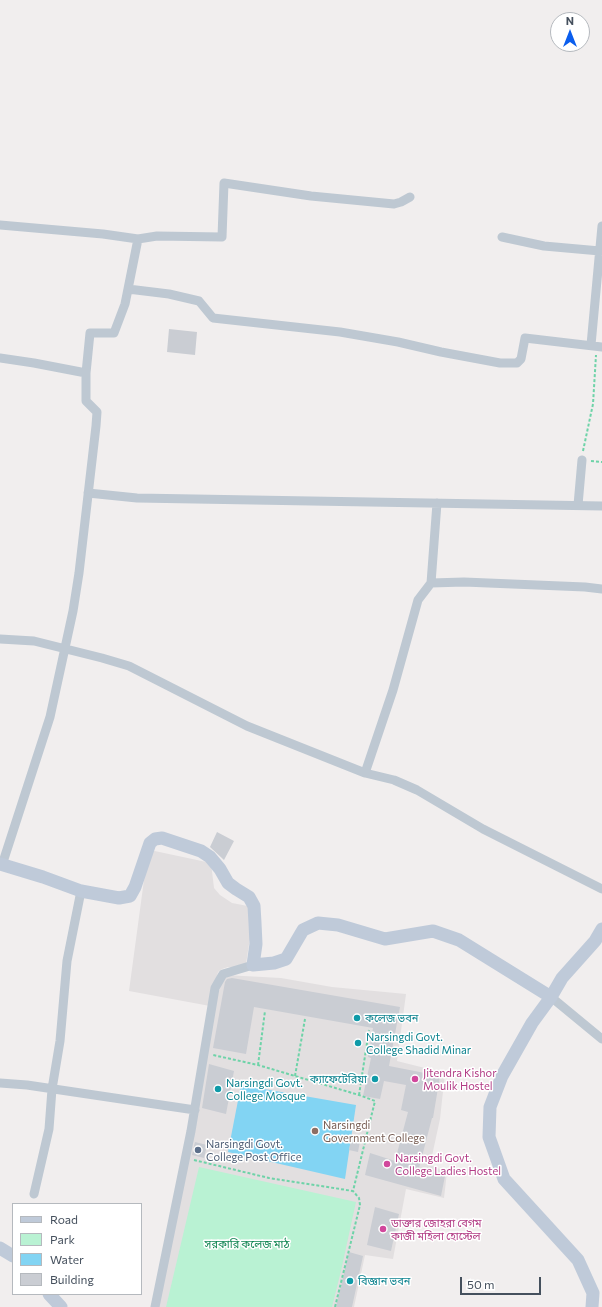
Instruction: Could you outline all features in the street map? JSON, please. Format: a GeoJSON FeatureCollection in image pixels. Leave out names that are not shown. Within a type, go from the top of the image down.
{"type":"FeatureCollection","features":[{"type":"Feature","properties":{"kind":"street"},"geometry":{"type":"LineString","coordinates":[[0,225],[96,234],[138,240],[157,236],[222,237],[224,183],[311,196],[394,204],[410,197]]}},
{"type":"Feature","properties":{"kind":"street"},"geometry":{"type":"LineString","coordinates":[[128,289],[169,294],[199,301],[213,318],[340,332],[398,342],[441,352],[500,362],[517,363],[521,359],[525,338],[597,346],[602,226]]}},
{"type":"Feature","properties":{"kind":"street"},"geometry":{"type":"LineString","coordinates":[[502,237],[544,246],[600,251]]}},
{"type":"Feature","properties":{"kind":"street"},"geometry":{"type":"LineString","coordinates":[[138,240],[125,304],[114,334],[90,333],[86,373],[86,401],[97,412],[79,573],[50,717],[1,865],[43,877],[81,891],[120,898],[130,896],[139,878],[150,843],[155,839],[162,838],[201,851],[220,869],[228,883],[249,897],[254,906],[256,944],[253,965]]}},
{"type":"Feature","properties":{"kind":"street"},"geometry":{"type":"LineString","coordinates":[[0,358],[86,373]]}},
{"type":"Feature","properties":{"kind":"street"},"geometry":{"type":"LineString","coordinates":[[578,505],[582,460]]}},
{"type":"Feature","properties":{"kind":"street"},"geometry":{"type":"LineString","coordinates":[[88,493],[137,498],[602,506]]}},
{"type":"Feature","properties":{"kind":"street"},"geometry":{"type":"LineString","coordinates":[[365,773],[393,690],[418,600],[431,583],[437,503]]}},
{"type":"Feature","properties":{"kind":"street"},"geometry":{"type":"LineString","coordinates":[[431,583],[464,582],[585,587],[602,590]]}},
{"type":"Feature","properties":{"kind":"street"},"geometry":{"type":"LineString","coordinates":[[0,639],[34,641],[129,666],[246,726],[365,773],[394,780],[417,790],[483,829],[602,889]]}},
{"type":"Feature","properties":{"kind":"street"},"geometry":{"type":"LineString","coordinates":[[34,1194],[48,1129],[52,1089],[60,1041],[67,961],[81,891]]}},
{"type":"Feature","properties":{"kind":"street"},"geometry":{"type":"LineString","coordinates":[[155,1307],[195,1110],[215,988],[223,974],[253,965],[274,963],[286,958],[304,930],[318,923],[338,925],[385,939],[433,932],[459,940],[551,997],[602,1039]]}},
{"type":"Feature","properties":{"kind":"street"},"geometry":{"type":"LineString","coordinates":[[592,1307],[592,1293],[578,1260],[504,1180],[490,1136],[490,1107],[502,1076],[532,1023],[551,997],[562,978],[594,941],[602,929]]}},
{"type":"Feature","properties":{"kind":"street"},"geometry":{"type":"LineString","coordinates":[[0,1083],[27,1085],[195,1110]]}},
{"type":"Feature","properties":{"kind":"street"},"geometry":{"type":"LineString","coordinates":[[0,1248],[12,1255]]}},
{"type":"Feature","properties":{"kind":"street"},"geometry":{"type":"LineString","coordinates":[[50,1295],[62,1307]]}},
{"type":"Feature","properties":{"kind":"path"},"geometry":{"type":"LineString","coordinates":[[597,346],[593,404],[582,460],[602,462]]}},
{"type":"Feature","properties":{"kind":"path"},"geometry":{"type":"LineString","coordinates":[[258,1065],[266,1011]]}},
{"type":"Feature","properties":{"kind":"path"},"geometry":{"type":"LineString","coordinates":[[295,1076],[305,1019]]}},
{"type":"Feature","properties":{"kind":"path"},"geometry":{"type":"LineString","coordinates":[[359,1095],[370,1030]]}},
{"type":"Feature","properties":{"kind":"path"},"geometry":{"type":"LineString","coordinates":[[205,1053],[258,1065],[375,1101],[353,1192]]}},
{"type":"Feature","properties":{"kind":"path"},"geometry":{"type":"LineString","coordinates":[[185,1158],[269,1178],[353,1192],[359,1198],[360,1205],[335,1307]]}},
{"type":"Feature","properties":{"kind":"shaded area"},"geometry":{"type":"Polygon","coordinates":[[[150,850],[211,863],[214,888],[220,895],[232,903],[253,907],[246,964],[228,967],[218,972],[210,1006],[129,991],[144,880],[150,850]]]}},
{"type":"Feature","properties":{"kind":"shaded area","name":"Narsingdi Government College"},"geometry":{"type":"Polygon","coordinates":[[[225,975],[281,978],[332,987],[406,994],[397,1061],[445,1073],[440,1119],[430,1165],[447,1172],[444,1198],[406,1189],[393,1259],[365,1255],[354,1307],[157,1307],[216,998],[225,975]]]}},
{"type":"Feature","properties":{"kind":"green space","name":"সরকারি কলেজ মাঠ"},"geometry":{"type":"Polygon","coordinates":[[[199,1167],[356,1202],[332,1307],[166,1307],[199,1167]]]}},
{"type":"Feature","properties":{"kind":"water"},"geometry":{"type":"Polygon","coordinates":[[[241,1085],[356,1105],[345,1179],[228,1152],[241,1085]]]}},
{"type":"Feature","properties":{"kind":"building"},"geometry":{"type":"Polygon","coordinates":[[[169,329],[197,332],[195,355],[167,352],[169,329]]]}},
{"type":"Feature","properties":{"kind":"building"},"geometry":{"type":"Polygon","coordinates":[[[217,832],[234,841],[224,860],[210,847],[217,832]]]}},
{"type":"Feature","properties":{"kind":"building"},"geometry":{"type":"Polygon","coordinates":[[[232,978],[400,1007],[389,1066],[440,1076],[433,1118],[419,1168],[445,1176],[441,1196],[365,1175],[370,1153],[395,1161],[408,1112],[401,1110],[406,1085],[384,1081],[380,1099],[363,1096],[371,1058],[368,1057],[373,1028],[254,1007],[246,1054],[213,1048],[225,982],[227,979],[232,978]]]}},
{"type":"Feature","properties":{"kind":"building","name":"Narsingdi Govt. College Mosque"},"geometry":{"type":"Polygon","coordinates":[[[209,1064],[234,1071],[226,1114],[202,1108],[209,1064]]]}},
{"type":"Feature","properties":{"kind":"building"},"geometry":{"type":"Polygon","coordinates":[[[351,1140],[360,1141],[358,1152],[349,1150],[351,1140]]]}},
{"type":"Feature","properties":{"kind":"building","name":"Narsingdi Govt. College Post Office"},"geometry":{"type":"Polygon","coordinates":[[[195,1142],[207,1145],[204,1158],[192,1155],[195,1142]]]}},
{"type":"Feature","properties":{"kind":"building","name":"ডাক্তার জোহরা বেগম কাজী মহিলা হোস্টেল"},"geometry":{"type":"Polygon","coordinates":[[[375,1207],[399,1214],[391,1251],[367,1245],[375,1207]]]}},
{"type":"Feature","properties":{"kind":"building","name":"বিজ্ঞান ভবন"},"geometry":{"type":"Polygon","coordinates":[[[349,1252],[363,1256],[352,1307],[336,1307],[349,1252]]]}},
{"type":"Feature","properties":{"kind":"place","name":"কলেজ ভবন"},"geometry":{"type":"Point","coordinates":[357,1018]}},
{"type":"Feature","properties":{"kind":"place","name":"Narsingdi Govt. College Shadid Minar"},"geometry":{"type":"Point","coordinates":[358,1043]}},
{"type":"Feature","properties":{"kind":"place","name":"ক্যাফেটেরিয়া"},"geometry":{"type":"Point","coordinates":[375,1079]}},
{"type":"Feature","properties":{"kind":"place","name":"Jitendra Kishor Moulik Hostel"},"geometry":{"type":"Point","coordinates":[415,1079]}},
{"type":"Feature","properties":{"kind":"place","name":"Narsingdi Govt. College Mosque"},"geometry":{"type":"Point","coordinates":[218,1089]}},
{"type":"Feature","properties":{"kind":"place","name":"Narsingdi Government College"},"geometry":{"type":"Point","coordinates":[315,1131]}},
{"type":"Feature","properties":{"kind":"place","name":"Narsingdi Govt. College Post Office"},"geometry":{"type":"Point","coordinates":[198,1150]}},
{"type":"Feature","properties":{"kind":"place","name":"Narsingdi Govt. College Ladies Hostel"},"geometry":{"type":"Point","coordinates":[387,1164]}},
{"type":"Feature","properties":{"kind":"place","name":"ডাক্তার জোহরা বেগম কাজী মহিলা হোস্টেল"},"geometry":{"type":"Point","coordinates":[383,1229]}},
{"type":"Feature","properties":{"kind":"place","name":"বিজ্ঞান ভবন"},"geometry":{"type":"Point","coordinates":[350,1281]}}]}
